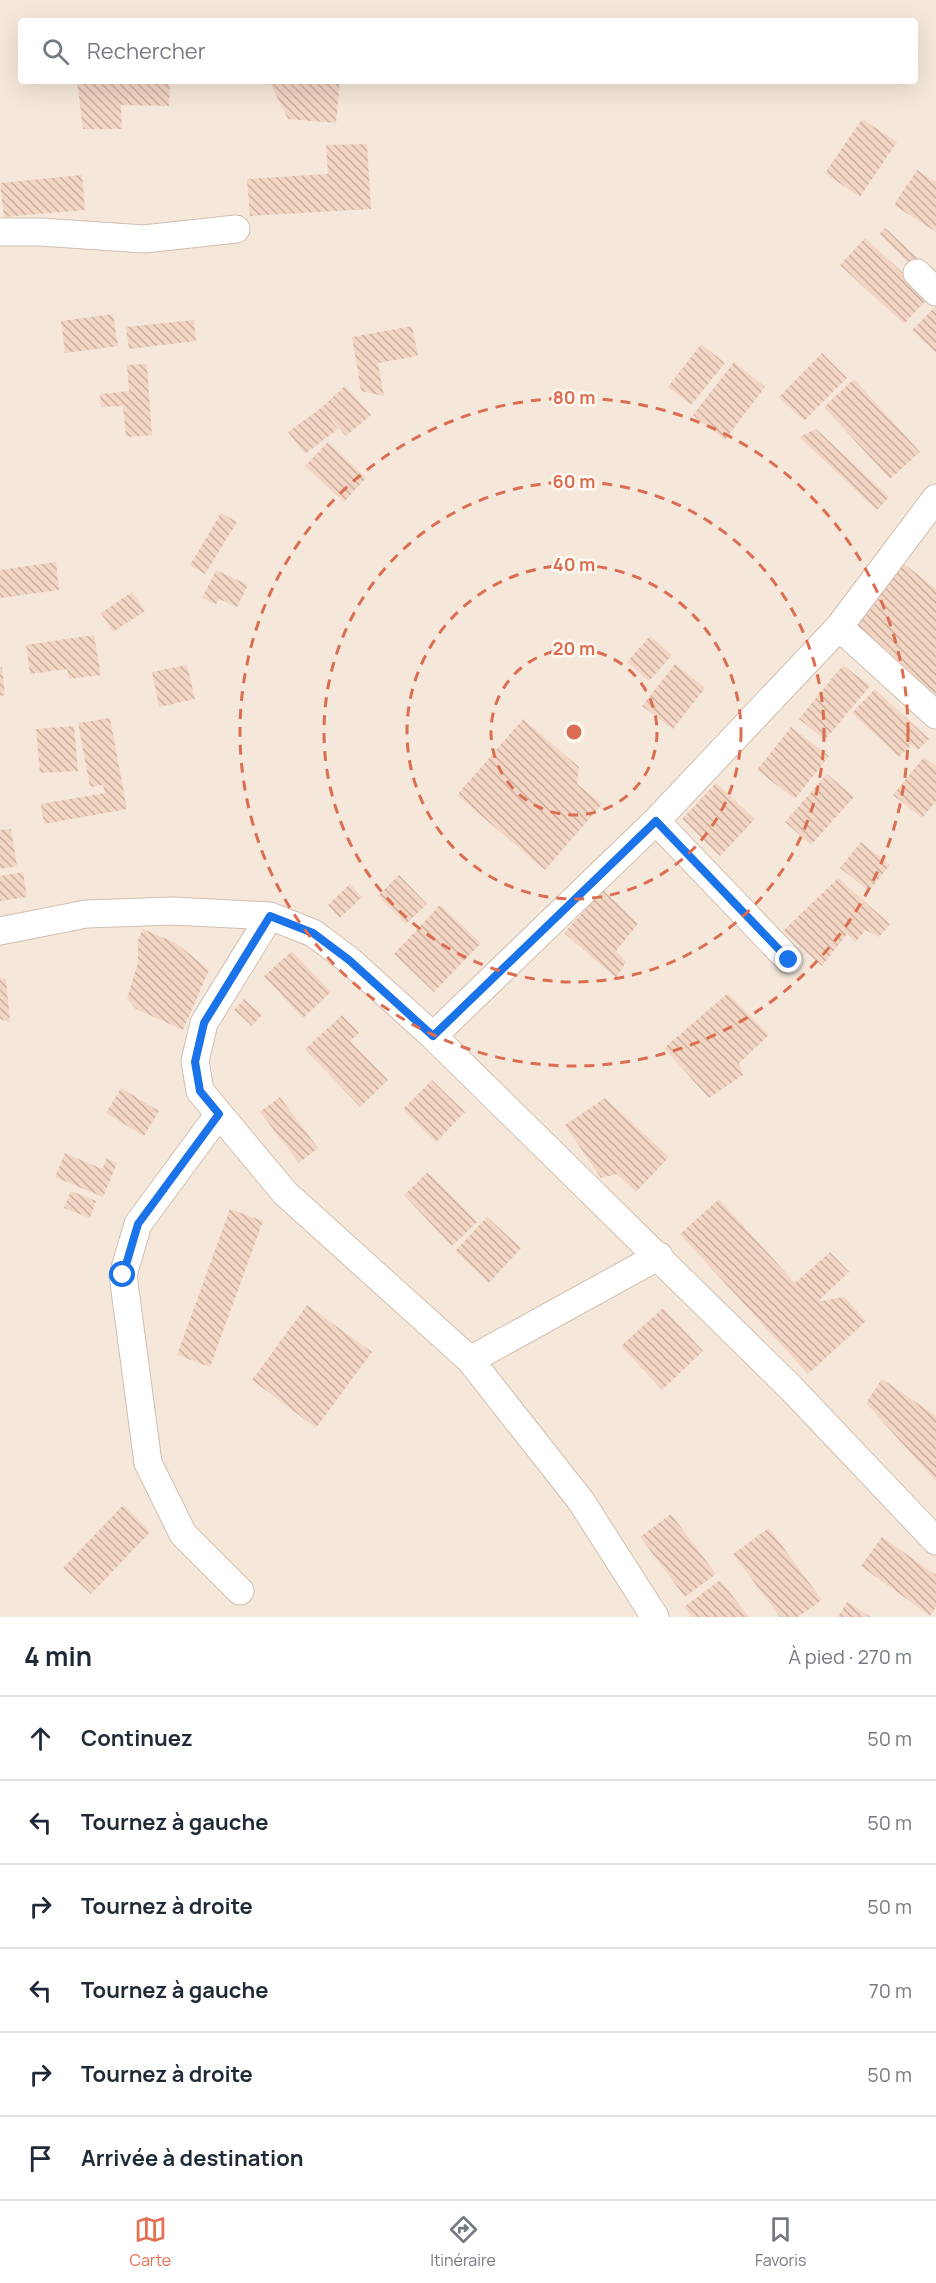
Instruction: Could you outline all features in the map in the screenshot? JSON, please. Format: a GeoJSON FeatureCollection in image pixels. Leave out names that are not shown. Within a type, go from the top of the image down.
{"type":"FeatureCollection","features":[{"type":"Feature","properties":{"kind":"street"},"geometry":{"type":"LineString","coordinates":[[0,232],[41,232],[144,239],[237,229]]}},
{"type":"Feature","properties":{"kind":"street"},"geometry":{"type":"LineString","coordinates":[[917,273],[936,292]]}},
{"type":"Feature","properties":{"kind":"street"},"geometry":{"type":"LineString","coordinates":[[433,1036],[656,821],[839,627],[936,498]]}},
{"type":"Feature","properties":{"kind":"street"},"geometry":{"type":"LineString","coordinates":[[839,627],[936,715]]}},
{"type":"Feature","properties":{"kind":"street"},"geometry":{"type":"LineString","coordinates":[[656,821],[789,960]]}},
{"type":"Feature","properties":{"kind":"street"},"geometry":{"type":"LineString","coordinates":[[0,931],[86,914],[173,911],[270,916],[313,933],[349,960],[433,1036],[791,1388],[936,1541]]}},
{"type":"Feature","properties":{"kind":"street"},"geometry":{"type":"LineString","coordinates":[[270,916],[204,1023],[195,1062],[200,1091],[285,1193],[470,1360],[581,1501],[655,1617]]}},
{"type":"Feature","properties":{"kind":"street"},"geometry":{"type":"LineString","coordinates":[[219,1114],[138,1224],[123,1275],[148,1463],[183,1534],[240,1591]]}},
{"type":"Feature","properties":{"kind":"street"},"geometry":{"type":"LineString","coordinates":[[470,1360],[658,1256]]}},
{"type":"Feature","properties":{"kind":"shaded area"},"geometry":{"type":"Polygon","coordinates":[[[0,0],[936,0],[936,1617],[0,1617],[0,0]]]}},
{"type":"Feature","properties":{"kind":"building"},"geometry":{"type":"Polygon","coordinates":[[[77,84],[170,84],[169,106],[121,105],[122,129],[83,129],[77,84]]]}},
{"type":"Feature","properties":{"kind":"building"},"geometry":{"type":"Polygon","coordinates":[[[270,84],[340,84],[336,123],[288,119],[270,84]]]}},
{"type":"Feature","properties":{"kind":"building"},"geometry":{"type":"Polygon","coordinates":[[[862,119],[897,142],[860,197],[825,173],[862,119]]]}},
{"type":"Feature","properties":{"kind":"building"},"geometry":{"type":"Polygon","coordinates":[[[367,144],[371,209],[250,216],[247,179],[328,174],[326,145],[367,144]]]}},
{"type":"Feature","properties":{"kind":"building"},"geometry":{"type":"Polygon","coordinates":[[[917,170],[936,182],[936,232],[894,205],[917,170]]]}},
{"type":"Feature","properties":{"kind":"building"},"geometry":{"type":"Polygon","coordinates":[[[82,175],[85,210],[4,217],[0,183],[82,175]]]}},
{"type":"Feature","properties":{"kind":"building"},"geometry":{"type":"Polygon","coordinates":[[[885,228],[919,259],[913,266],[879,234],[885,228]]]}},
{"type":"Feature","properties":{"kind":"building"},"geometry":{"type":"Polygon","coordinates":[[[865,238],[929,297],[904,324],[840,265],[865,238]]]}},
{"type":"Feature","properties":{"kind":"building"},"geometry":{"type":"Polygon","coordinates":[[[936,306],[936,353],[912,330],[936,306]]]}},
{"type":"Feature","properties":{"kind":"building"},"geometry":{"type":"Polygon","coordinates":[[[113,314],[118,346],[65,353],[61,321],[113,314]]]}},
{"type":"Feature","properties":{"kind":"building"},"geometry":{"type":"Polygon","coordinates":[[[194,320],[196,341],[129,349],[126,327],[194,320]]]}},
{"type":"Feature","properties":{"kind":"building"},"geometry":{"type":"Polygon","coordinates":[[[412,326],[418,356],[378,363],[384,396],[361,391],[352,337],[412,326]]]}},
{"type":"Feature","properties":{"kind":"building"},"geometry":{"type":"Polygon","coordinates":[[[701,344],[725,363],[691,405],[668,387],[701,344]]]}},
{"type":"Feature","properties":{"kind":"building"},"geometry":{"type":"Polygon","coordinates":[[[822,353],[847,378],[804,421],[779,397],[822,353]]]}},
{"type":"Feature","properties":{"kind":"building"},"geometry":{"type":"Polygon","coordinates":[[[734,362],[765,387],[725,440],[693,415],[734,362]]]}},
{"type":"Feature","properties":{"kind":"building"},"geometry":{"type":"Polygon","coordinates":[[[147,364],[152,435],[126,437],[123,406],[101,407],[100,394],[129,391],[127,365],[147,364]]]}},
{"type":"Feature","properties":{"kind":"building"},"geometry":{"type":"Polygon","coordinates":[[[854,379],[920,452],[890,479],[824,407],[854,379]]]}},
{"type":"Feature","properties":{"kind":"building"},"geometry":{"type":"Polygon","coordinates":[[[345,386],[371,415],[346,436],[326,413],[338,429],[305,454],[288,432],[321,408],[345,386]]]}},
{"type":"Feature","properties":{"kind":"building"},"geometry":{"type":"Polygon","coordinates":[[[816,429],[889,497],[877,510],[799,437],[816,429]]]}},
{"type":"Feature","properties":{"kind":"building"},"geometry":{"type":"Polygon","coordinates":[[[328,442],[366,478],[344,502],[305,466],[328,442]]]}},
{"type":"Feature","properties":{"kind":"building"},"geometry":{"type":"Polygon","coordinates":[[[221,513],[237,522],[205,574],[190,565],[221,513]]]}},
{"type":"Feature","properties":{"kind":"building"},"geometry":{"type":"Polygon","coordinates":[[[56,562],[59,590],[0,598],[0,570],[56,562]]]}},
{"type":"Feature","properties":{"kind":"building"},"geometry":{"type":"Polygon","coordinates":[[[903,563],[936,589],[936,694],[852,630],[903,563]]]}},
{"type":"Feature","properties":{"kind":"building"},"geometry":{"type":"Polygon","coordinates":[[[216,570],[248,585],[237,607],[219,599],[216,604],[202,598],[216,570]]]}},
{"type":"Feature","properties":{"kind":"building"},"geometry":{"type":"Polygon","coordinates":[[[132,592],[145,611],[113,632],[101,613],[132,592]]]}},
{"type":"Feature","properties":{"kind":"building"},"geometry":{"type":"Polygon","coordinates":[[[94,635],[101,675],[69,679],[67,669],[30,674],[26,645],[94,635]]]}},
{"type":"Feature","properties":{"kind":"building"},"geometry":{"type":"Polygon","coordinates":[[[650,636],[672,655],[649,681],[627,662],[650,636]]]}},
{"type":"Feature","properties":{"kind":"building"},"geometry":{"type":"Polygon","coordinates":[[[675,664],[705,688],[673,729],[642,706],[675,664]]]}},
{"type":"Feature","properties":{"kind":"building"},"geometry":{"type":"Polygon","coordinates":[[[187,665],[195,699],[159,707],[152,672],[187,665]]]}},
{"type":"Feature","properties":{"kind":"building"},"geometry":{"type":"Polygon","coordinates":[[[843,665],[870,686],[825,740],[799,719],[843,665]]]}},
{"type":"Feature","properties":{"kind":"building"},"geometry":{"type":"Polygon","coordinates":[[[2,667],[5,695],[0,696],[0,668],[2,667]]]}},
{"type":"Feature","properties":{"kind":"building"},"geometry":{"type":"Polygon","coordinates":[[[875,689],[929,739],[918,750],[911,745],[899,757],[852,713],[875,689]]]}},
{"type":"Feature","properties":{"kind":"building"},"geometry":{"type":"Polygon","coordinates":[[[110,718],[127,809],[44,824],[41,804],[105,793],[103,785],[90,787],[78,723],[110,718]]]}},
{"type":"Feature","properties":{"kind":"building"},"geometry":{"type":"Polygon","coordinates":[[[523,719],[579,767],[577,784],[602,804],[545,870],[457,795],[523,719]]]}},
{"type":"Feature","properties":{"kind":"building"},"geometry":{"type":"Polygon","coordinates":[[[74,726],[78,771],[40,773],[36,729],[74,726]]]}},
{"type":"Feature","properties":{"kind":"building"},"geometry":{"type":"Polygon","coordinates":[[[791,727],[829,756],[795,799],[757,770],[791,727]]]}},
{"type":"Feature","properties":{"kind":"building"},"geometry":{"type":"Polygon","coordinates":[[[924,757],[936,766],[936,801],[922,818],[893,795],[924,757]]]}},
{"type":"Feature","properties":{"kind":"building"},"geometry":{"type":"Polygon","coordinates":[[[827,774],[854,797],[811,845],[785,822],[827,774]]]}},
{"type":"Feature","properties":{"kind":"building"},"geometry":{"type":"Polygon","coordinates":[[[716,783],[755,819],[720,856],[682,819],[716,783]]]}},
{"type":"Feature","properties":{"kind":"building"},"geometry":{"type":"Polygon","coordinates":[[[11,829],[17,866],[0,869],[0,830],[11,829]]]}},
{"type":"Feature","properties":{"kind":"building"},"geometry":{"type":"Polygon","coordinates":[[[861,842],[890,865],[869,891],[840,868],[861,842]]]}},
{"type":"Feature","properties":{"kind":"building"},"geometry":{"type":"Polygon","coordinates":[[[23,872],[27,897],[0,901],[0,876],[23,872]]]}},
{"type":"Feature","properties":{"kind":"building"},"geometry":{"type":"Polygon","coordinates":[[[399,875],[427,904],[406,924],[378,896],[399,875]]]}},
{"type":"Feature","properties":{"kind":"building"},"geometry":{"type":"Polygon","coordinates":[[[838,878],[890,924],[879,937],[865,930],[856,942],[847,934],[822,966],[783,931],[838,878]]]}},
{"type":"Feature","properties":{"kind":"building"},"geometry":{"type":"Polygon","coordinates":[[[350,884],[362,897],[340,918],[328,905],[350,884]]]}},
{"type":"Feature","properties":{"kind":"building"},"geometry":{"type":"Polygon","coordinates":[[[603,890],[638,924],[616,951],[626,962],[616,978],[564,933],[603,890]]]}},
{"type":"Feature","properties":{"kind":"building"},"geometry":{"type":"Polygon","coordinates":[[[440,905],[481,943],[434,992],[394,954],[440,905]]]}},
{"type":"Feature","properties":{"kind":"building"},"geometry":{"type":"Polygon","coordinates":[[[143,929],[176,943],[209,970],[183,1030],[136,1009],[127,998],[138,963],[138,940],[143,929]]]}},
{"type":"Feature","properties":{"kind":"building"},"geometry":{"type":"Polygon","coordinates":[[[292,951],[331,992],[303,1018],[264,976],[292,951]]]}},
{"type":"Feature","properties":{"kind":"building"},"geometry":{"type":"Polygon","coordinates":[[[0,978],[6,979],[10,1022],[0,1019],[0,978]]]}},
{"type":"Feature","properties":{"kind":"building"},"geometry":{"type":"Polygon","coordinates":[[[728,993],[769,1035],[739,1063],[743,1075],[709,1098],[664,1048],[728,993]]]}},
{"type":"Feature","properties":{"kind":"building"},"geometry":{"type":"Polygon","coordinates":[[[244,999],[262,1015],[252,1026],[234,1010],[244,999]]]}},
{"type":"Feature","properties":{"kind":"building"},"geometry":{"type":"Polygon","coordinates":[[[342,1015],[359,1033],[350,1041],[388,1080],[360,1107],[305,1049],[342,1015]]]}},
{"type":"Feature","properties":{"kind":"building"},"geometry":{"type":"Polygon","coordinates":[[[432,1080],[465,1112],[436,1142],[403,1109],[432,1080]]]}},
{"type":"Feature","properties":{"kind":"building"},"geometry":{"type":"Polygon","coordinates":[[[121,1088],[159,1111],[144,1136],[106,1113],[121,1088]]]}},
{"type":"Feature","properties":{"kind":"building"},"geometry":{"type":"Polygon","coordinates":[[[280,1097],[318,1148],[299,1163],[260,1112],[280,1097]]]}},
{"type":"Feature","properties":{"kind":"building"},"geometry":{"type":"Polygon","coordinates":[[[605,1098],[669,1157],[636,1192],[617,1174],[601,1178],[565,1125],[605,1098]]]}},
{"type":"Feature","properties":{"kind":"building"},"geometry":{"type":"Polygon","coordinates":[[[65,1153],[102,1169],[107,1158],[117,1163],[103,1197],[55,1177],[65,1153]]]}},
{"type":"Feature","properties":{"kind":"building"},"geometry":{"type":"Polygon","coordinates":[[[428,1172],[477,1222],[452,1246],[404,1195],[428,1172]]]}},
{"type":"Feature","properties":{"kind":"building"},"geometry":{"type":"Polygon","coordinates":[[[71,1191],[96,1201],[90,1218],[64,1208],[71,1191]]]}},
{"type":"Feature","properties":{"kind":"building"},"geometry":{"type":"Polygon","coordinates":[[[719,1199],[795,1283],[830,1252],[849,1272],[817,1302],[844,1297],[866,1321],[808,1374],[680,1234],[719,1199]]]}},
{"type":"Feature","properties":{"kind":"building"},"geometry":{"type":"Polygon","coordinates":[[[230,1209],[263,1221],[210,1367],[177,1355],[230,1209]]]}},
{"type":"Feature","properties":{"kind":"building"},"geometry":{"type":"Polygon","coordinates":[[[487,1217],[521,1248],[489,1283],[455,1251],[487,1217]]]}},
{"type":"Feature","properties":{"kind":"building"},"geometry":{"type":"Polygon","coordinates":[[[307,1305],[372,1352],[316,1428],[252,1380],[307,1305]]]}},
{"type":"Feature","properties":{"kind":"building"},"geometry":{"type":"Polygon","coordinates":[[[663,1308],[703,1351],[662,1390],[621,1346],[663,1308]]]}},
{"type":"Feature","properties":{"kind":"building"},"geometry":{"type":"Polygon","coordinates":[[[882,1379],[936,1416],[936,1481],[866,1403],[882,1379]]]}},
{"type":"Feature","properties":{"kind":"building"},"geometry":{"type":"Polygon","coordinates":[[[123,1505],[150,1532],[91,1594],[63,1568],[123,1505]]]}},
{"type":"Feature","properties":{"kind":"building"},"geometry":{"type":"Polygon","coordinates":[[[671,1514],[716,1574],[685,1597],[640,1537],[671,1514]]]}},
{"type":"Feature","properties":{"kind":"building"},"geometry":{"type":"Polygon","coordinates":[[[769,1528],[822,1600],[798,1617],[780,1617],[733,1554],[769,1528]]]}},
{"type":"Feature","properties":{"kind":"building"},"geometry":{"type":"Polygon","coordinates":[[[882,1537],[936,1575],[936,1607],[930,1616],[861,1566],[882,1537]]]}},
{"type":"Feature","properties":{"kind":"building"},"geometry":{"type":"Polygon","coordinates":[[[720,1580],[749,1617],[692,1617],[684,1607],[720,1580]]]}},
{"type":"Feature","properties":{"kind":"building"},"geometry":{"type":"Polygon","coordinates":[[[847,1602],[871,1617],[838,1617],[847,1602]]]}},
{"type":"Feature","properties":{"kind":"route"},"geometry":{"type":"LineString","coordinates":[[123,1275],[138,1224],[219,1114],[200,1091],[195,1062],[204,1023],[270,916],[313,933],[349,960],[433,1036],[656,821],[789,960]]}}]}
